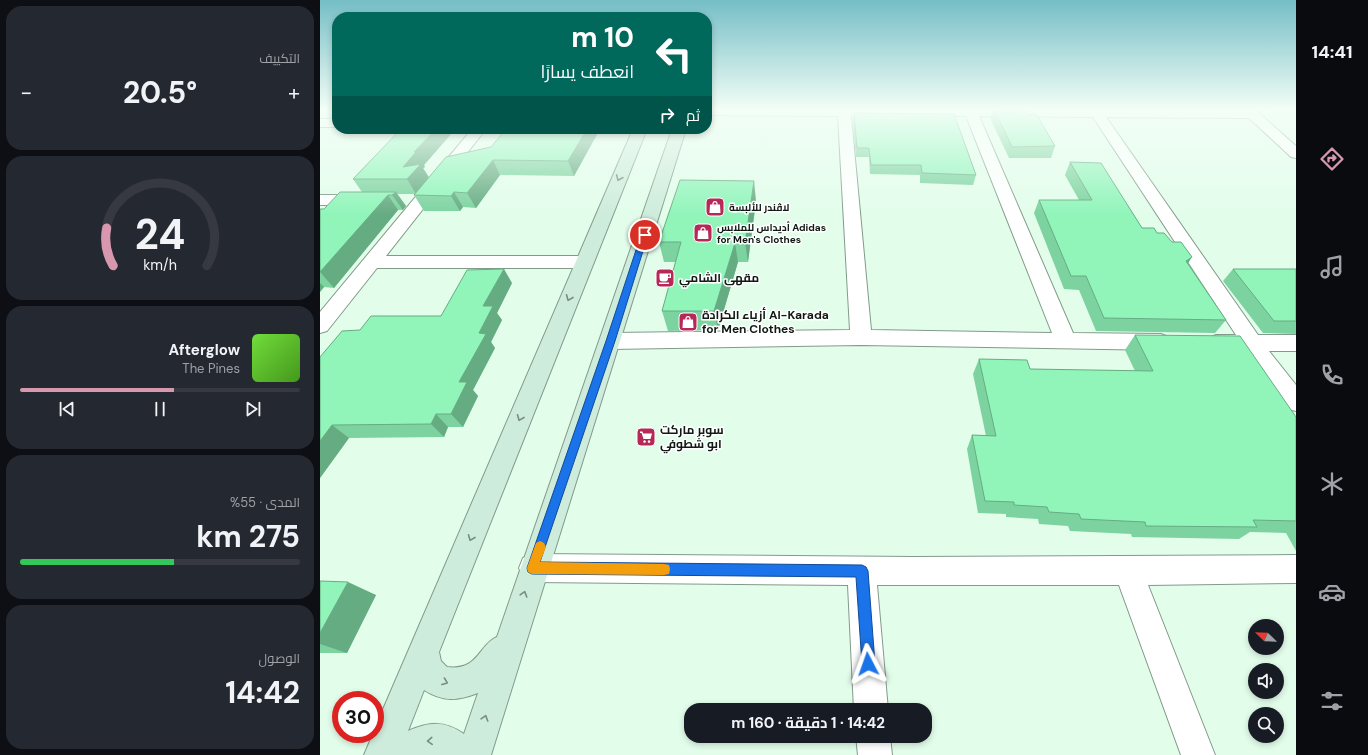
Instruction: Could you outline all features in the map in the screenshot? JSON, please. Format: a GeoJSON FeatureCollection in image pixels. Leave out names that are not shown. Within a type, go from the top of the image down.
{"type":"FeatureCollection","features":[{"type":"Feature","properties":{"kind":"main road"},"geometry":{"type":"LineString","coordinates":[[382,755],[634,144]]}},
{"type":"Feature","properties":{"kind":"main road"},"geometry":{"type":"LineString","coordinates":[[474,755],[532,568],[611,341],[674,144]]}},
{"type":"Feature","properties":{"kind":"main road"},"geometry":{"type":"LineString","coordinates":[[424,652],[429,671],[441,682],[455,685],[469,680],[488,669],[510,642]]}},
{"type":"Feature","properties":{"kind":"main road"},"geometry":{"type":"LineString","coordinates":[[400,755],[415,743],[434,740],[448,743],[460,755]]}},
{"type":"Feature","properties":{"kind":"street"},"geometry":{"type":"LineString","coordinates":[[322,321],[372,262],[414,200],[465,144]]}},
{"type":"Feature","properties":{"kind":"street"},"geometry":{"type":"LineString","coordinates":[[847,144],[861,337]]}},
{"type":"Feature","properties":{"kind":"street"},"geometry":{"type":"LineString","coordinates":[[984,144],[1066,341]]}},
{"type":"Feature","properties":{"kind":"street"},"geometry":{"type":"LineString","coordinates":[[1118,144],[1252,343],[1296,402]]}},
{"type":"Feature","properties":{"kind":"street"},"geometry":{"type":"LineString","coordinates":[[1285,144],[1296,154]]}},
{"type":"Feature","properties":{"kind":"street"},"geometry":{"type":"LineString","coordinates":[[320,200],[375,200]]}},
{"type":"Feature","properties":{"kind":"street"},"geometry":{"type":"LineString","coordinates":[[372,262],[584,262]]}},
{"type":"Feature","properties":{"kind":"street"},"geometry":{"type":"LineString","coordinates":[[611,341],[861,337],[1066,341],[1296,342]]}},
{"type":"Feature","properties":{"kind":"street"},"geometry":{"type":"LineString","coordinates":[[532,568],[862,571],[1128,571],[1296,569]]}},
{"type":"Feature","properties":{"kind":"street"},"geometry":{"type":"LineString","coordinates":[[862,571],[871,703]]}},
{"type":"Feature","properties":{"kind":"street"},"geometry":{"type":"LineString","coordinates":[[1128,571],[1198,755]]}},
{"type":"Feature","properties":{"kind":"street"},"geometry":{"type":"LineString","coordinates":[[873,743],[874,755]]}},
{"type":"Feature","properties":{"kind":"building"},"geometry":{"type":"Polygon","coordinates":[[[386,144],[421,144],[403,167],[421,164],[407,179],[353,179],[386,144]]]}},
{"type":"Feature","properties":{"kind":"building"},"geometry":{"type":"Polygon","coordinates":[[[493,144],[578,144],[568,161],[493,160],[467,193],[454,192],[451,196],[414,195],[446,157],[491,147],[493,144]]]}},
{"type":"Feature","properties":{"kind":"building"},"geometry":{"type":"Polygon","coordinates":[[[857,144],[965,144],[976,175],[922,173],[921,165],[871,165],[869,148],[857,148],[857,144]]]}},
{"type":"Feature","properties":{"kind":"building"},"geometry":{"type":"Polygon","coordinates":[[[1011,144],[1054,144],[1055,146],[1012,147],[1011,144]]]}},
{"type":"Feature","properties":{"kind":"building"},"geometry":{"type":"Polygon","coordinates":[[[1070,162],[1101,163],[1142,228],[1154,228],[1157,233],[1164,233],[1172,242],[1181,242],[1192,257],[1186,261],[1226,320],[1104,318],[1086,276],[1071,276],[1039,200],[1092,200],[1070,162]]]}},
{"type":"Feature","properties":{"kind":"building"},"geometry":{"type":"Polygon","coordinates":[[[680,180],[754,181],[745,243],[735,243],[714,311],[662,311],[681,242],[659,242],[680,180]]]}},
{"type":"Feature","properties":{"kind":"building"},"geometry":{"type":"Polygon","coordinates":[[[340,192],[396,192],[392,195],[388,195],[320,272],[320,209],[324,209],[340,192]]]}},
{"type":"Feature","properties":{"kind":"building"},"geometry":{"type":"Polygon","coordinates":[[[504,269],[483,306],[493,306],[479,333],[486,334],[459,382],[467,382],[451,414],[436,414],[431,424],[332,425],[320,441],[320,357],[342,331],[360,330],[371,316],[441,316],[467,270],[504,269]]]}},
{"type":"Feature","properties":{"kind":"building"},"geometry":{"type":"Polygon","coordinates":[[[1233,269],[1296,269],[1296,321],[1274,321],[1233,269]]]}},
{"type":"Feature","properties":{"kind":"building"},"geometry":{"type":"Polygon","coordinates":[[[1135,335],[1240,336],[1296,417],[1296,521],[1253,520],[1257,527],[1146,526],[1145,522],[1081,519],[1079,514],[1049,512],[1047,507],[1014,505],[1014,502],[985,501],[972,435],[996,436],[979,359],[1027,360],[1030,369],[1153,371],[1135,335]]]}},
{"type":"Feature","properties":{"kind":"building"},"geometry":{"type":"Polygon","coordinates":[[[320,581],[348,582],[320,633],[320,581]]]}},
{"type":"Feature","properties":{"kind":"slow traffic"},"geometry":{"type":"LineString","coordinates":[[540,547],[532,568],[664,569]]}},
{"type":"Feature","properties":{"kind":"place","name":"لاڤندر للألبسة"},"geometry":{"type":"Point","coordinates":[715,207]}},
{"type":"Feature","properties":{"kind":"place","name":"أديداس للملابس Adidas for Men's Clothes"},"geometry":{"type":"Point","coordinates":[703,233]}},
{"type":"Feature","properties":{"kind":"place","name":"مقهى الشامي"},"geometry":{"type":"Point","coordinates":[665,278]}},
{"type":"Feature","properties":{"kind":"place","name":"أزياء الكرادة Al-Karada for Men Clothes"},"geometry":{"type":"Point","coordinates":[688,322]}},
{"type":"Feature","properties":{"kind":"place","name":"سوبر ماركت ابو شطوفي"},"geometry":{"type":"Point","coordinates":[646,437]}},
{"type":"Feature","properties":{"kind":"route"},"geometry":{"type":"LineString","coordinates":[[645,235],[611,341],[532,568],[862,571],[868,664]]}}]}
